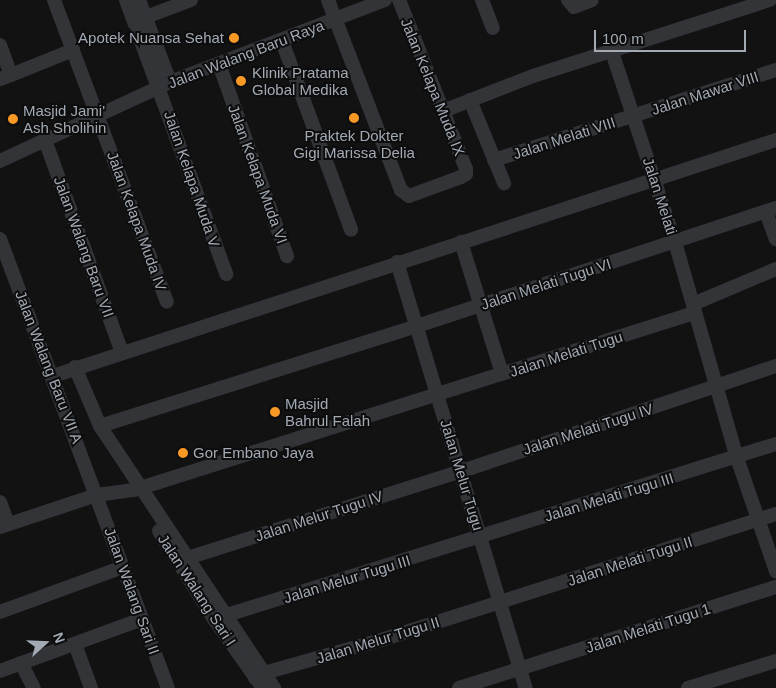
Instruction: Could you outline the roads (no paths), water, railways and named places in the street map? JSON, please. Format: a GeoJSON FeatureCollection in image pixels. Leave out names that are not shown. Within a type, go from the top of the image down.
{"type":"FeatureCollection","features":[{"type":"Feature","properties":{"kind":"street","name":"Jalan Kelapa Muda IV"},"geometry":{"type":"LineString","coordinates":[[54,0],[167,302]]}},
{"type":"Feature","properties":{"kind":"street","name":"Jalan Kelapa Muda V"},"geometry":{"type":"LineString","coordinates":[[126,0],[165,85],[226,274]]}},
{"type":"Feature","properties":{"kind":"street"},"geometry":{"type":"LineString","coordinates":[[140,0],[165,85]]}},
{"type":"Feature","properties":{"kind":"street"},"geometry":{"type":"LineString","coordinates":[[146,17],[191,0]]}},
{"type":"Feature","properties":{"kind":"street"},"geometry":{"type":"LineString","coordinates":[[328,0],[335,20]]}},
{"type":"Feature","properties":{"kind":"street","name":"Jalan Walang Baru Raya"},"geometry":{"type":"LineString","coordinates":[[0,161],[165,85],[385,0]]}},
{"type":"Feature","properties":{"kind":"street","name":"Jalan Kelapa Muda IX"},"geometry":{"type":"LineString","coordinates":[[335,20],[404,195],[466,174],[399,0]]}},
{"type":"Feature","properties":{"kind":"street"},"geometry":{"type":"LineString","coordinates":[[482,0],[493,28]]}},
{"type":"Feature","properties":{"kind":"street"},"geometry":{"type":"LineString","coordinates":[[568,0],[574,7],[592,0]]}},
{"type":"Feature","properties":{"kind":"street"},"geometry":{"type":"LineString","coordinates":[[443,111],[470,100],[770,0]]}},
{"type":"Feature","properties":{"kind":"street"},"geometry":{"type":"LineString","coordinates":[[282,41],[351,230]]}},
{"type":"Feature","properties":{"kind":"street"},"geometry":{"type":"LineString","coordinates":[[0,45],[6,77],[73,50]]}},
{"type":"Feature","properties":{"kind":"street","name":"Jalan Melati"},"geometry":{"type":"LineString","coordinates":[[612,52],[676,242],[737,458],[776,571]]}},
{"type":"Feature","properties":{"kind":"street","name":"Jalan Kelapa Muda VI"},"geometry":{"type":"LineString","coordinates":[[219,64],[287,256]]}},
{"type":"Feature","properties":{"kind":"street","name":"Jalan Mawar VIII"},"geometry":{"type":"LineString","coordinates":[[634,117],[776,70]]}},
{"type":"Feature","properties":{"kind":"street"},"geometry":{"type":"LineString","coordinates":[[470,100],[504,183]]}},
{"type":"Feature","properties":{"kind":"street","name":"Jalan Melati VIII"},"geometry":{"type":"LineString","coordinates":[[494,160],[634,117]]}},
{"type":"Feature","properties":{"kind":"street","name":"Jalan Walang Baru VII"},"geometry":{"type":"LineString","coordinates":[[45,140],[122,353]]}},
{"type":"Feature","properties":{"kind":"street"},"geometry":{"type":"LineString","coordinates":[[53,376],[397,262],[776,140]]}},
{"type":"Feature","properties":{"kind":"street"},"geometry":{"type":"LineString","coordinates":[[771,210],[776,239]]}},
{"type":"Feature","properties":{"kind":"street","name":"Jalan Melati Tugu VI"},"geometry":{"type":"LineString","coordinates":[[100,426],[481,306],[771,210]]}},
{"type":"Feature","properties":{"kind":"street","name":"Jalan Walang Baru VII A"},"geometry":{"type":"LineString","coordinates":[[0,239],[97,495]]}},
{"type":"Feature","properties":{"kind":"street"},"geometry":{"type":"LineString","coordinates":[[461,242],[502,374]]}},
{"type":"Feature","properties":{"kind":"street","name":"Jalan Melur Tugu"},"geometry":{"type":"LineString","coordinates":[[397,262],[502,602],[526,688]]}},
{"type":"Feature","properties":{"kind":"street","name":"Jalan Melati Tugu"},"geometry":{"type":"LineString","coordinates":[[437,395],[694,308],[776,269]]}},
{"type":"Feature","properties":{"kind":"street","name":"Jalan Melati Tugu IV"},"geometry":{"type":"LineString","coordinates":[[460,471],[776,366]]}},
{"type":"Feature","properties":{"kind":"street","name":"Jalan Walang Sari I"},"geometry":{"type":"LineString","coordinates":[[75,368],[100,426],[182,560],[260,678],[274,688]]}},
{"type":"Feature","properties":{"kind":"street"},"geometry":{"type":"LineString","coordinates":[[0,502],[4,525],[97,495],[138,489],[437,395]]}},
{"type":"Feature","properties":{"kind":"street","name":"Jalan Melati Tugu III"},"geometry":{"type":"LineString","coordinates":[[481,538],[776,444]]}},
{"type":"Feature","properties":{"kind":"street","name":"Jalan Melur Tugu IV"},"geometry":{"type":"LineString","coordinates":[[182,560],[460,471]]}},
{"type":"Feature","properties":{"kind":"street","name":"Jalan Walang Sari II"},"geometry":{"type":"LineString","coordinates":[[97,495],[168,688]]}},
{"type":"Feature","properties":{"kind":"street","name":"Jalan Melati Tugu II"},"geometry":{"type":"LineString","coordinates":[[502,602],[776,514]]}},
{"type":"Feature","properties":{"kind":"street","name":"Jalan Melur Tugu III"},"geometry":{"type":"LineString","coordinates":[[219,618],[481,538]]}},
{"type":"Feature","properties":{"kind":"street"},"geometry":{"type":"LineString","coordinates":[[0,612],[123,567]]}},
{"type":"Feature","properties":{"kind":"street","name":"Jalan Melati Tugu 1"},"geometry":{"type":"LineString","coordinates":[[460,688],[776,587]]}},
{"type":"Feature","properties":{"kind":"street","name":"Jalan Melur Tugu II"},"geometry":{"type":"LineString","coordinates":[[260,678],[502,602]]}},
{"type":"Feature","properties":{"kind":"street"},"geometry":{"type":"LineString","coordinates":[[0,671],[142,619]]}},
{"type":"Feature","properties":{"kind":"street"},"geometry":{"type":"LineString","coordinates":[[74,644],[92,688]]}},
{"type":"Feature","properties":{"kind":"street"},"geometry":{"type":"LineString","coordinates":[[688,688],[776,661]]}},
{"type":"Feature","properties":{"kind":"street"},"geometry":{"type":"LineString","coordinates":[[21,663],[34,688]]}},
{"type":"Feature","properties":{"kind":"place","name":"Apotek Nuansa Sehat"},"geometry":{"type":"Point","coordinates":[234,38]}},
{"type":"Feature","properties":{"kind":"place","name":"Klinik Pratama Global Medika"},"geometry":{"type":"Point","coordinates":[241,81]}},
{"type":"Feature","properties":{"kind":"place","name":"Praktek Dokter Gigi Marissa Delia"},"geometry":{"type":"Point","coordinates":[354,118]}},
{"type":"Feature","properties":{"kind":"place","name":"Masjid Jami' Ash Sholihin"},"geometry":{"type":"Point","coordinates":[13,119]}},
{"type":"Feature","properties":{"kind":"place","name":"Masjid Bahrul Falah"},"geometry":{"type":"Point","coordinates":[275,412]}},
{"type":"Feature","properties":{"kind":"place","name":"Gor Embano Jaya"},"geometry":{"type":"Point","coordinates":[183,453]}}]}
